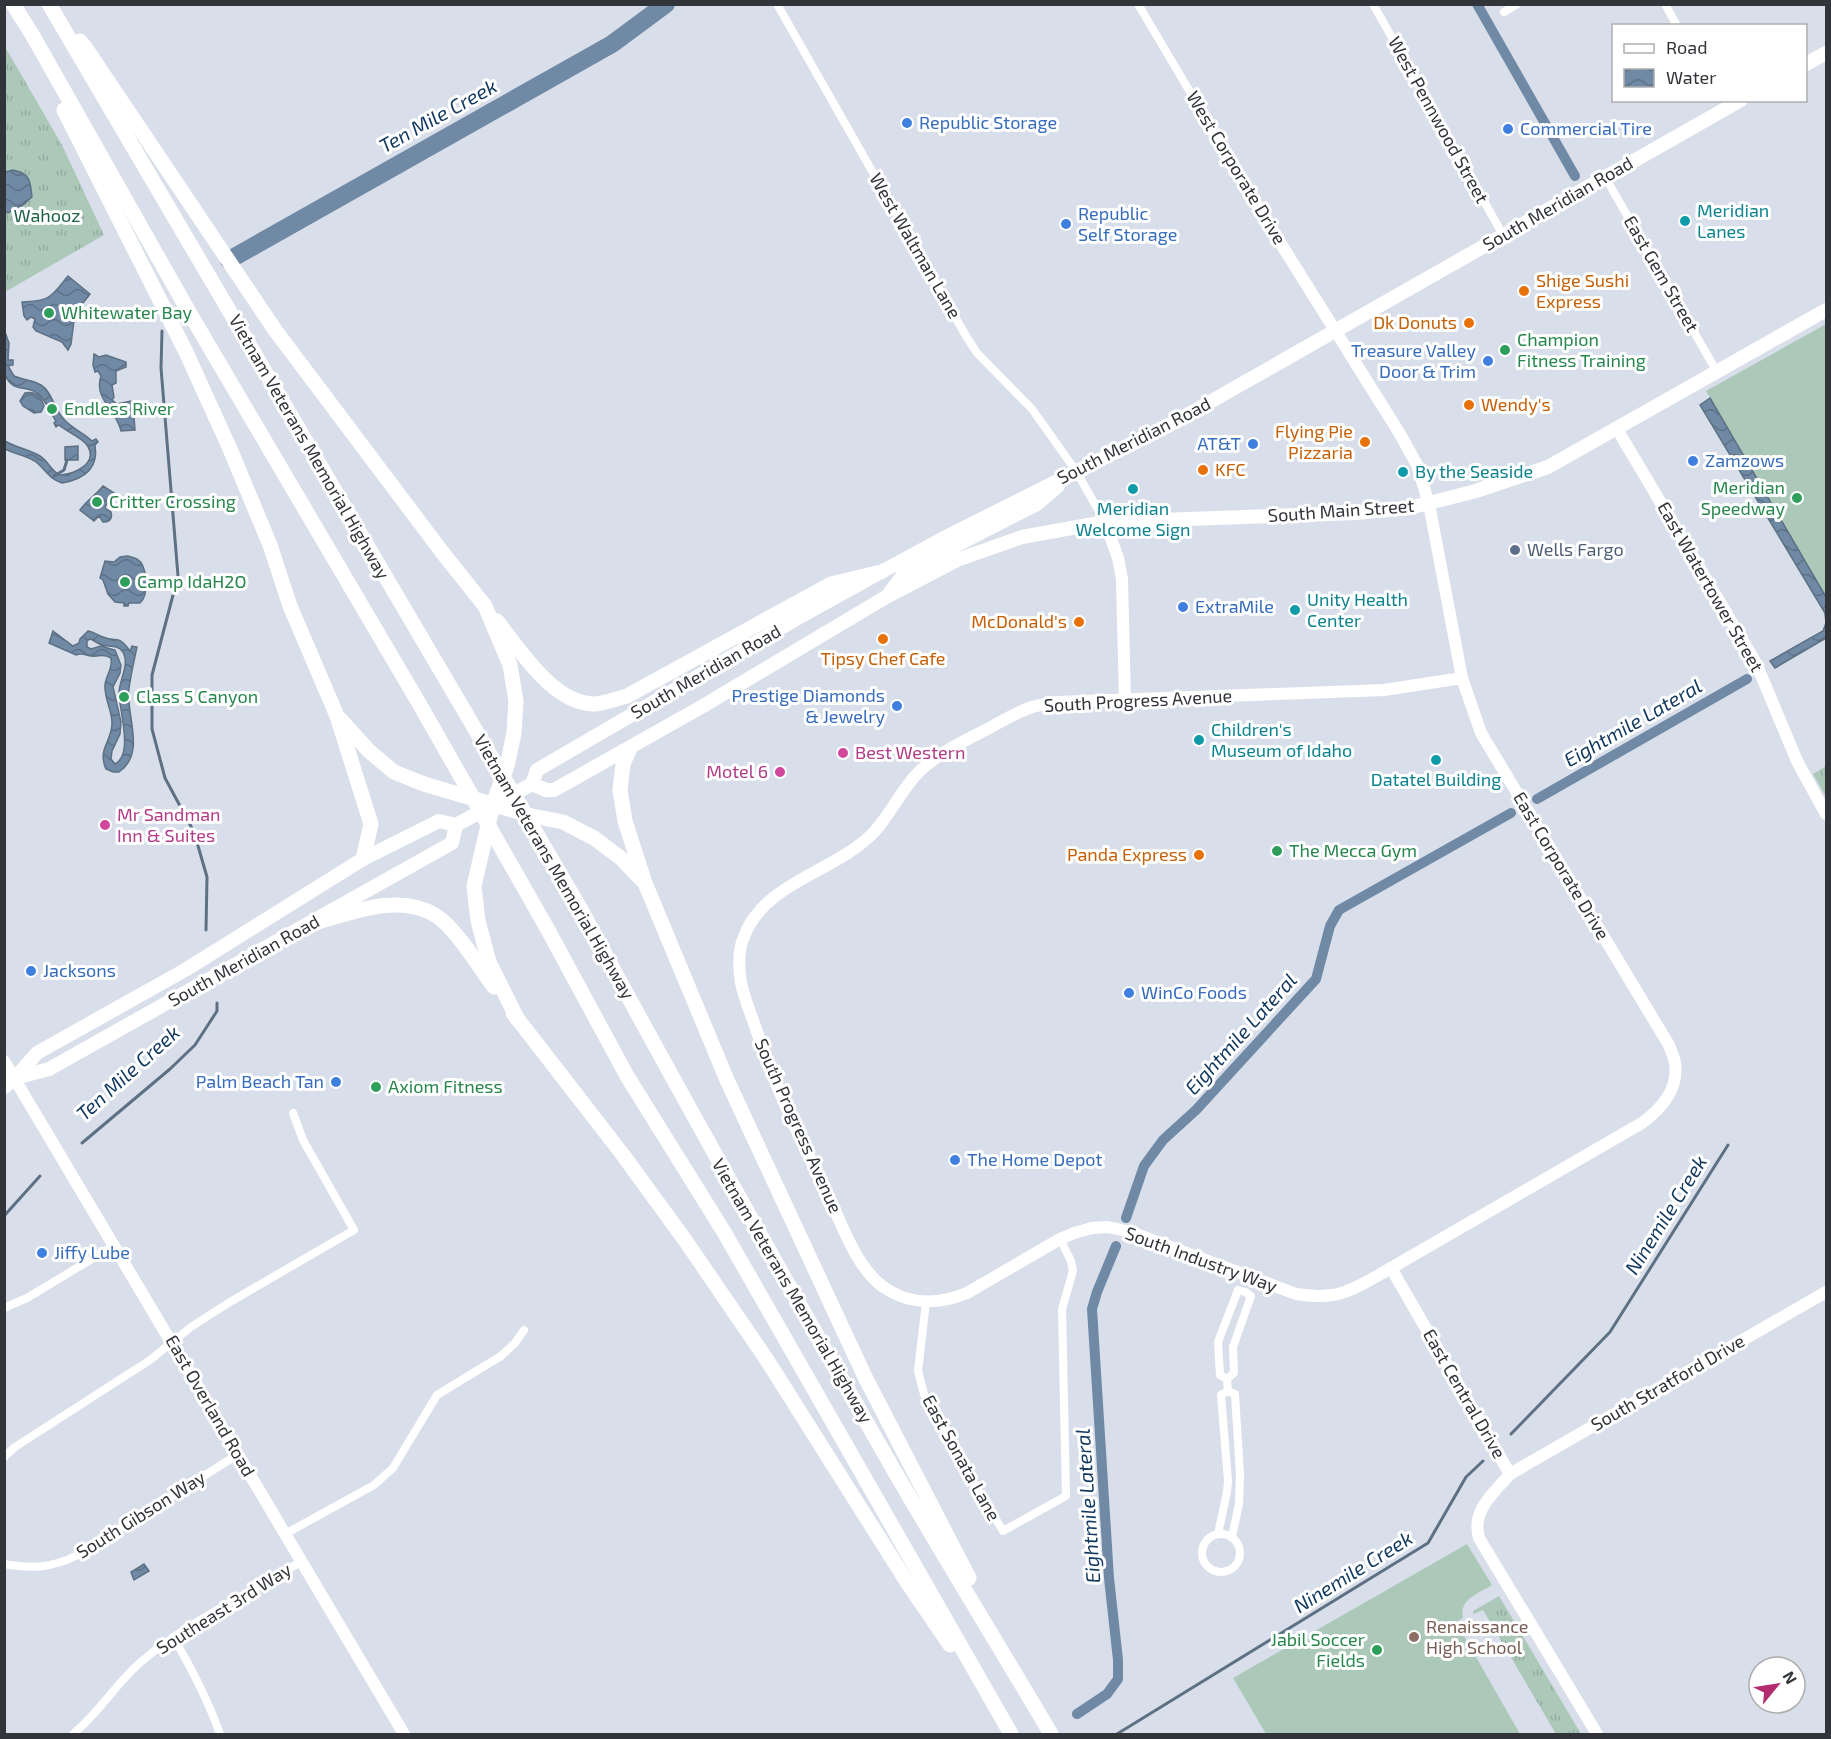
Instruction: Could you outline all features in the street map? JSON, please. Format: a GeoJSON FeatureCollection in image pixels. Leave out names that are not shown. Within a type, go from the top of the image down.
{"type":"FeatureCollection","features":[{"type":"Feature","properties":{"kind":"highway"},"geometry":{"type":"LineString","coordinates":[[8,4],[25,43],[72,125],[186,352],[270,545],[299,628],[337,716],[371,824],[363,859]]}},
{"type":"Feature","properties":{"kind":"highway","name":"Vietnam Veterans Memorial Highway"},"geometry":{"type":"LineString","coordinates":[[13,4],[189,312],[455,766],[627,1076],[724,1232],[1011,1734]]}},
{"type":"Feature","properties":{"kind":"highway"},"geometry":{"type":"LineString","coordinates":[[51,8],[86,47],[275,330],[442,552],[547,683],[571,699],[592,704],[609,702],[627,696],[831,584],[881,572]]}},
{"type":"Feature","properties":{"kind":"highway","name":"Vietnam Veterans Memorial Highway"},"geometry":{"type":"LineString","coordinates":[[51,8],[579,906],[660,1057],[900,1481],[1047,1728]]}},
{"type":"Feature","properties":{"kind":"highway"},"geometry":{"type":"LineString","coordinates":[[485,606],[510,665],[516,701],[514,733],[507,766],[493,804],[474,886],[478,921],[489,962],[518,1020]]}},
{"type":"Feature","properties":{"kind":"highway"},"geometry":{"type":"LineString","coordinates":[[337,716],[369,751],[394,772],[424,784],[532,816],[563,822],[594,838],[622,859],[645,883]]}},
{"type":"Feature","properties":{"kind":"highway"},"geometry":{"type":"LineString","coordinates":[[630,748],[623,764],[620,790],[625,821],[645,883],[727,1080],[865,1377],[1047,1728]]}},
{"type":"Feature","properties":{"kind":"highway"},"geometry":{"type":"LineString","coordinates":[[310,924],[373,908],[397,905],[416,907],[436,916],[454,933],[685,1240],[767,1360],[907,1582],[1011,1734]]}},
{"type":"Feature","properties":{"kind":"main road"},"geometry":{"type":"LineString","coordinates":[[1807,63],[1827,53]]}},
{"type":"Feature","properties":{"kind":"main road","name":"South Meridian Road"},"geometry":{"type":"LineString","coordinates":[[8,1082],[37,1053],[185,970],[363,859],[439,821],[456,825],[531,784],[537,770],[798,618],[881,572],[1173,423],[1605,177],[1722,105]]}},
{"type":"Feature","properties":{"kind":"main road","name":"South Main Street"},"geometry":{"type":"LineString","coordinates":[[957,560],[1022,537],[1105,522],[1355,513],[1409,508],[1476,491],[1548,467],[1827,310]]}},
{"type":"Feature","properties":{"kind":"main road"},"geometry":{"type":"LineString","coordinates":[[886,597],[906,571],[1037,504],[1076,471]]}},
{"type":"Feature","properties":{"kind":"main road","name":"South Meridian Road"},"geometry":{"type":"LineString","coordinates":[[531,784],[554,790],[703,706],[886,597],[957,560]]}},
{"type":"Feature","properties":{"kind":"main road","name":"South Meridian Road"},"geometry":{"type":"LineString","coordinates":[[8,1082],[49,1069],[452,843],[456,825]]}},
{"type":"Feature","properties":{"kind":"street","name":"West Waltman Lane"},"geometry":{"type":"LineString","coordinates":[[777,4],[966,336],[977,353],[1032,409],[1076,471],[1105,522]]}},
{"type":"Feature","properties":{"kind":"street","name":"West Corporate Drive"},"geometry":{"type":"LineString","coordinates":[[1138,4],[1266,220],[1335,330]]}},
{"type":"Feature","properties":{"kind":"street","name":"West Pennwood Street"},"geometry":{"type":"LineString","coordinates":[[1373,4],[1503,235]]}},
{"type":"Feature","properties":{"kind":"street"},"geometry":{"type":"LineString","coordinates":[[1504,12],[1517,4]]}},
{"type":"Feature","properties":{"kind":"street"},"geometry":{"type":"LineString","coordinates":[[1665,4],[1676,24]]}},
{"type":"Feature","properties":{"kind":"street","name":"East Gem Street"},"geometry":{"type":"LineString","coordinates":[[1605,177],[1717,372]]}},
{"type":"Feature","properties":{"kind":"street","name":"East Corporate Drive"},"geometry":{"type":"LineString","coordinates":[[1335,330],[1417,465],[1429,504],[1462,678],[1481,733],[1669,1045],[1675,1063],[1672,1089],[1665,1103],[1655,1114],[1392,1268]]}},
{"type":"Feature","properties":{"kind":"street","name":"East Watertower Street"},"geometry":{"type":"LineString","coordinates":[[1617,429],[1756,663],[1797,761],[1827,814]]}},
{"type":"Feature","properties":{"kind":"street"},"geometry":{"type":"LineString","coordinates":[[1105,522],[1118,558],[1122,579],[1125,700]]}},
{"type":"Feature","properties":{"kind":"street","name":"South Progress Avenue"},"geometry":{"type":"LineString","coordinates":[[859,1258],[783,1101],[741,983],[739,958],[741,945],[751,920],[759,910],[779,893],[853,850],[867,839],[917,774],[947,751],[1022,711],[1058,702],[1384,690],[1462,678]]}},
{"type":"Feature","properties":{"kind":"street","name":"East Overland Road"},"geometry":{"type":"LineString","coordinates":[[4,1060],[8,1082],[115,1245],[237,1455],[404,1734]]}},
{"type":"Feature","properties":{"kind":"street"},"geometry":{"type":"LineString","coordinates":[[4,1457],[15,1447],[150,1360],[191,1327],[354,1230],[303,1140],[293,1113]]}},
{"type":"Feature","properties":{"kind":"street","name":"South Industry Way"},"geometry":{"type":"LineString","coordinates":[[859,1258],[882,1286],[903,1297],[926,1302],[952,1299],[967,1293],[1060,1239],[1092,1228],[1119,1229],[1296,1294],[1316,1297],[1339,1295],[1392,1268]]}},
{"type":"Feature","properties":{"kind":"street","name":"East Sonata Lane"},"geometry":{"type":"LineString","coordinates":[[926,1302],[918,1371],[924,1394],[1003,1531],[1066,1496],[1062,1309],[1073,1271],[1071,1261],[1060,1239]]}},
{"type":"Feature","properties":{"kind":"street"},"geometry":{"type":"LineString","coordinates":[[4,1308],[27,1298],[115,1245]]}},
{"type":"Feature","properties":{"kind":"street","name":"East Central Drive"},"geometry":{"type":"LineString","coordinates":[[1392,1268],[1510,1474],[1481,1509],[1477,1523],[1479,1538],[1597,1734]]}},
{"type":"Feature","properties":{"kind":"street"},"geometry":{"type":"LineString","coordinates":[[1245,1292],[1252,1278]]}},
{"type":"Feature","properties":{"kind":"street"},"geometry":{"type":"LineString","coordinates":[[1238,1290],[1251,1296],[1233,1347],[1234,1373],[1227,1379],[1220,1375],[1218,1342],[1238,1290]]}},
{"type":"Feature","properties":{"kind":"street","name":"South Stratford Drive"},"geometry":{"type":"LineString","coordinates":[[1510,1474],[1827,1292]]}},
{"type":"Feature","properties":{"kind":"street"},"geometry":{"type":"LineString","coordinates":[[285,1534],[374,1485],[393,1468],[438,1395],[501,1356],[515,1343],[524,1330]]}},
{"type":"Feature","properties":{"kind":"street"},"geometry":{"type":"LineString","coordinates":[[1227,1379],[1228,1391]]}},
{"type":"Feature","properties":{"kind":"street"},"geometry":{"type":"LineString","coordinates":[[1218,1534],[1227,1492],[1221,1395],[1228,1391]]}},
{"type":"Feature","properties":{"kind":"street"},"geometry":{"type":"LineString","coordinates":[[1228,1391],[1236,1394],[1240,1474],[1239,1504],[1232,1537]]}},
{"type":"Feature","properties":{"kind":"street","name":"South Gibson Way"},"geometry":{"type":"LineString","coordinates":[[4,1564],[41,1567],[60,1563],[78,1555],[237,1455]]}},
{"type":"Feature","properties":{"kind":"street"},"geometry":{"type":"LineString","coordinates":[[1218,1534],[1232,1537],[1240,1548],[1239,1561],[1229,1570],[1217,1572],[1206,1566],[1202,1554],[1204,1543],[1208,1538],[1218,1534]]}},
{"type":"Feature","properties":{"kind":"street","name":"Southeast 3rd Way"},"geometry":{"type":"LineString","coordinates":[[73,1734],[95,1713],[125,1677],[173,1637],[302,1562]]}},
{"type":"Feature","properties":{"kind":"street"},"geometry":{"type":"LineString","coordinates":[[173,1637],[204,1691],[220,1734]]}},
{"type":"Feature","properties":{"kind":"green space","name":"Wahooz"},"geometry":{"type":"Polygon","coordinates":[[[4,45],[62,145],[104,235],[5,292],[4,45]]]}},
{"type":"Feature","properties":{"kind":"green space","name":"Meridian Speedway"},"geometry":{"type":"Polygon","coordinates":[[[1826,324],[1826,597],[1706,391],[1826,324]]]}},
{"type":"Feature","properties":{"kind":"green space"},"geometry":{"type":"Polygon","coordinates":[[[1826,766],[1826,797],[1813,774],[1826,766]]]}},
{"type":"Feature","properties":{"kind":"green space","name":"Jabil Soccer Fields"},"geometry":{"type":"Polygon","coordinates":[[[1467,1544],[1492,1585],[1467,1602],[1464,1606],[1463,1618],[1456,1622],[1520,1734],[1266,1734],[1233,1678],[1467,1544]]]}},
{"type":"Feature","properties":{"kind":"green space"},"geometry":{"type":"Polygon","coordinates":[[[1499,1596],[1581,1734],[1556,1734],[1483,1610],[1474,1614],[1473,1611],[1499,1596]]]}},
{"type":"Feature","properties":{"kind":"water"},"geometry":{"type":"Polygon","coordinates":[[[13,170],[29,179],[32,197],[8,213],[5,211],[5,172],[13,170]]]}},
{"type":"Feature","properties":{"kind":"water","name":"Whitewater Bay"},"geometry":{"type":"Polygon","coordinates":[[[68,276],[90,294],[75,313],[71,344],[68,350],[62,342],[36,331],[33,327],[35,319],[31,317],[27,320],[24,316],[22,302],[39,301],[49,297],[68,276]]]}},
{"type":"Feature","properties":{"kind":"water","name":"Endless River"},"geometry":{"type":"Polygon","coordinates":[[[5,332],[9,343],[8,360],[13,360],[13,365],[8,366],[14,376],[35,382],[45,388],[65,421],[92,441],[96,439],[98,442],[95,445],[96,453],[92,467],[83,476],[62,483],[32,460],[5,449],[5,441],[36,454],[60,475],[78,470],[88,462],[90,457],[90,451],[84,442],[59,425],[56,427],[54,423],[56,421],[40,395],[32,390],[16,387],[8,381],[5,375],[5,332]]]}},
{"type":"Feature","properties":{"kind":"water"},"geometry":{"type":"Polygon","coordinates":[[[94,354],[99,357],[106,355],[126,362],[126,367],[116,371],[116,383],[112,385],[114,397],[112,400],[117,404],[131,401],[133,403],[135,430],[121,431],[103,398],[99,384],[101,376],[98,371],[95,372],[93,365],[94,354]]]}},
{"type":"Feature","properties":{"kind":"water"},"geometry":{"type":"Polygon","coordinates":[[[25,393],[35,394],[41,399],[44,406],[41,412],[34,413],[23,406],[20,401],[25,393]]]}},
{"type":"Feature","properties":{"kind":"water"},"geometry":{"type":"Polygon","coordinates":[[[1710,398],[1826,597],[1826,623],[1825,613],[1700,405],[1710,398]]]}},
{"type":"Feature","properties":{"kind":"water"},"geometry":{"type":"Polygon","coordinates":[[[78,446],[78,460],[65,460],[65,447],[78,446]]]}},
{"type":"Feature","properties":{"kind":"water","name":"Critter Crossing"},"geometry":{"type":"Polygon","coordinates":[[[103,486],[114,493],[105,507],[111,512],[111,517],[110,520],[103,522],[99,516],[94,521],[80,510],[103,486]]]}},
{"type":"Feature","properties":{"kind":"water","name":"Camp IdaH2O"},"geometry":{"type":"Polygon","coordinates":[[[127,556],[141,563],[146,587],[140,603],[129,603],[128,606],[124,606],[124,603],[115,602],[108,594],[100,578],[105,561],[114,562],[120,557],[127,556]]]}},
{"type":"Feature","properties":{"kind":"water"},"geometry":{"type":"Polygon","coordinates":[[[1826,623],[1826,638],[1775,668],[1770,661],[1823,631],[1826,623]]]}},
{"type":"Feature","properties":{"kind":"water","name":"Class 5 Canyon"},"geometry":{"type":"Polygon","coordinates":[[[53,631],[73,646],[79,643],[88,631],[120,641],[130,651],[132,646],[137,647],[129,698],[133,733],[132,755],[119,772],[106,769],[103,756],[112,723],[105,690],[111,658],[103,655],[76,655],[49,643],[53,631]],[[90,639],[87,641],[87,647],[91,649],[101,646],[115,650],[121,665],[113,687],[121,722],[120,734],[112,751],[111,759],[115,764],[121,759],[125,742],[119,688],[125,667],[125,657],[118,648],[102,645],[90,639]]]}},
{"type":"Feature","properties":{"kind":"water"},"geometry":{"type":"Polygon","coordinates":[[[144,1564],[149,1571],[134,1580],[131,1572],[144,1564]]]}},
{"type":"Feature","properties":{"kind":"waterway","name":"Ten Mile Creek"},"geometry":{"type":"LineString","coordinates":[[229,260],[612,44],[666,4]]}},
{"type":"Feature","properties":{"kind":"waterway","name":"Eightmile Lateral"},"geometry":{"type":"LineString","coordinates":[[1477,4],[1575,176]]}},
{"type":"Feature","properties":{"kind":"waterway","name":"Ten Mile Creek"},"geometry":{"type":"LineString","coordinates":[[162,331],[161,368],[178,576],[152,675],[152,729],[165,778],[194,832],[207,877],[206,930]]}},
{"type":"Feature","properties":{"kind":"waterway"},"geometry":{"type":"LineString","coordinates":[[54,476],[64,470],[67,460]]}},
{"type":"Feature","properties":{"kind":"waterway","name":"Eightmile Lateral"},"geometry":{"type":"LineString","coordinates":[[1537,799],[1747,679]]}},
{"type":"Feature","properties":{"kind":"waterway","name":"Eightmile Lateral"},"geometry":{"type":"LineString","coordinates":[[1126,1218],[1144,1166],[1163,1140],[1196,1110],[1316,979],[1330,926],[1339,910],[1511,813]]}},
{"type":"Feature","properties":{"kind":"waterway","name":"Ten Mile Creek"},"geometry":{"type":"LineString","coordinates":[[82,1143],[195,1045],[217,1011],[217,1003]]}},
{"type":"Feature","properties":{"kind":"waterway","name":"Ninemile Creek"},"geometry":{"type":"LineString","coordinates":[[1511,1434],[1610,1332],[1728,1145]]}},
{"type":"Feature","properties":{"kind":"waterway","name":"Ten Mile Creek"},"geometry":{"type":"LineString","coordinates":[[4,1216],[40,1176]]}},
{"type":"Feature","properties":{"kind":"waterway","name":"Eightmile Lateral"},"geometry":{"type":"LineString","coordinates":[[1077,1714],[1107,1694],[1118,1679],[1109,1578],[1092,1309],[1116,1246]]}},
{"type":"Feature","properties":{"kind":"waterway","name":"Ninemile Creek"},"geometry":{"type":"LineString","coordinates":[[1117,1734],[1428,1543],[1466,1477],[1483,1461]]}},
{"type":"Feature","properties":{"kind":"place","name":"Republic Storage"},"geometry":{"type":"Point","coordinates":[907,123]}},
{"type":"Feature","properties":{"kind":"place","name":"Commercial Tire"},"geometry":{"type":"Point","coordinates":[1508,129]}},
{"type":"Feature","properties":{"kind":"place","name":"Meridian Lanes"},"geometry":{"type":"Point","coordinates":[1685,221]}},
{"type":"Feature","properties":{"kind":"place","name":"Republic Self Storage"},"geometry":{"type":"Point","coordinates":[1066,224]}},
{"type":"Feature","properties":{"kind":"place","name":"Shige Sushi Express"},"geometry":{"type":"Point","coordinates":[1524,291]}},
{"type":"Feature","properties":{"kind":"place","name":"Whitewater Bay"},"geometry":{"type":"Point","coordinates":[49,313]}},
{"type":"Feature","properties":{"kind":"place","name":"Dk Donuts"},"geometry":{"type":"Point","coordinates":[1469,323]}},
{"type":"Feature","properties":{"kind":"place","name":"Champion Fitness Training"},"geometry":{"type":"Point","coordinates":[1505,350]}},
{"type":"Feature","properties":{"kind":"place","name":"Treasure Valley Door & Trim"},"geometry":{"type":"Point","coordinates":[1488,361]}},
{"type":"Feature","properties":{"kind":"place","name":"Wendy's"},"geometry":{"type":"Point","coordinates":[1469,405]}},
{"type":"Feature","properties":{"kind":"place","name":"Endless River"},"geometry":{"type":"Point","coordinates":[52,409]}},
{"type":"Feature","properties":{"kind":"place","name":"Flying Pie Pizzaria"},"geometry":{"type":"Point","coordinates":[1365,442]}},
{"type":"Feature","properties":{"kind":"place","name":"AT&T"},"geometry":{"type":"Point","coordinates":[1253,444]}},
{"type":"Feature","properties":{"kind":"place","name":"Zamzows"},"geometry":{"type":"Point","coordinates":[1693,461]}},
{"type":"Feature","properties":{"kind":"place","name":"KFC"},"geometry":{"type":"Point","coordinates":[1203,470]}},
{"type":"Feature","properties":{"kind":"place","name":"By the Seaside"},"geometry":{"type":"Point","coordinates":[1403,472]}},
{"type":"Feature","properties":{"kind":"place","name":"Meridian Welcome Sign"},"geometry":{"type":"Point","coordinates":[1133,489]}},
{"type":"Feature","properties":{"kind":"place","name":"Meridian Speedway"},"geometry":{"type":"Point","coordinates":[1797,498]}},
{"type":"Feature","properties":{"kind":"place","name":"Critter Crossing"},"geometry":{"type":"Point","coordinates":[97,502]}},
{"type":"Feature","properties":{"kind":"place","name":"Wells Fargo"},"geometry":{"type":"Point","coordinates":[1515,550]}},
{"type":"Feature","properties":{"kind":"place","name":"Camp IdaH2O"},"geometry":{"type":"Point","coordinates":[125,582]}},
{"type":"Feature","properties":{"kind":"place","name":"ExtraMile"},"geometry":{"type":"Point","coordinates":[1183,607]}},
{"type":"Feature","properties":{"kind":"place","name":"Unity Health Center"},"geometry":{"type":"Point","coordinates":[1295,610]}},
{"type":"Feature","properties":{"kind":"place","name":"McDonald's"},"geometry":{"type":"Point","coordinates":[1079,622]}},
{"type":"Feature","properties":{"kind":"place","name":"Tipsy Chef Cafe"},"geometry":{"type":"Point","coordinates":[883,639]}},
{"type":"Feature","properties":{"kind":"place","name":"Class 5 Canyon"},"geometry":{"type":"Point","coordinates":[124,697]}},
{"type":"Feature","properties":{"kind":"place","name":"Prestige Diamonds & Jewelry"},"geometry":{"type":"Point","coordinates":[897,706]}},
{"type":"Feature","properties":{"kind":"place","name":"Children's Museum of Idaho"},"geometry":{"type":"Point","coordinates":[1199,740]}},
{"type":"Feature","properties":{"kind":"place","name":"Best Western"},"geometry":{"type":"Point","coordinates":[843,753]}},
{"type":"Feature","properties":{"kind":"place","name":"Datatel Building"},"geometry":{"type":"Point","coordinates":[1436,760]}},
{"type":"Feature","properties":{"kind":"place","name":"Motel 6"},"geometry":{"type":"Point","coordinates":[780,772]}},
{"type":"Feature","properties":{"kind":"place","name":"Mr Sandman Inn & Suites"},"geometry":{"type":"Point","coordinates":[105,825]}},
{"type":"Feature","properties":{"kind":"place","name":"The Mecca Gym"},"geometry":{"type":"Point","coordinates":[1277,851]}},
{"type":"Feature","properties":{"kind":"place","name":"Panda Express"},"geometry":{"type":"Point","coordinates":[1199,855]}},
{"type":"Feature","properties":{"kind":"place","name":"Jacksons"},"geometry":{"type":"Point","coordinates":[31,971]}},
{"type":"Feature","properties":{"kind":"place","name":"WinCo Foods"},"geometry":{"type":"Point","coordinates":[1129,993]}},
{"type":"Feature","properties":{"kind":"place","name":"Palm Beach Tan"},"geometry":{"type":"Point","coordinates":[336,1082]}},
{"type":"Feature","properties":{"kind":"place","name":"Axiom Fitness"},"geometry":{"type":"Point","coordinates":[376,1087]}},
{"type":"Feature","properties":{"kind":"place","name":"The Home Depot"},"geometry":{"type":"Point","coordinates":[955,1160]}},
{"type":"Feature","properties":{"kind":"place","name":"Jiffy Lube"},"geometry":{"type":"Point","coordinates":[42,1253]}},
{"type":"Feature","properties":{"kind":"place","name":"Renaissance High School"},"geometry":{"type":"Point","coordinates":[1414,1637]}},
{"type":"Feature","properties":{"kind":"place","name":"Jabil Soccer Fields"},"geometry":{"type":"Point","coordinates":[1377,1650]}}]}
